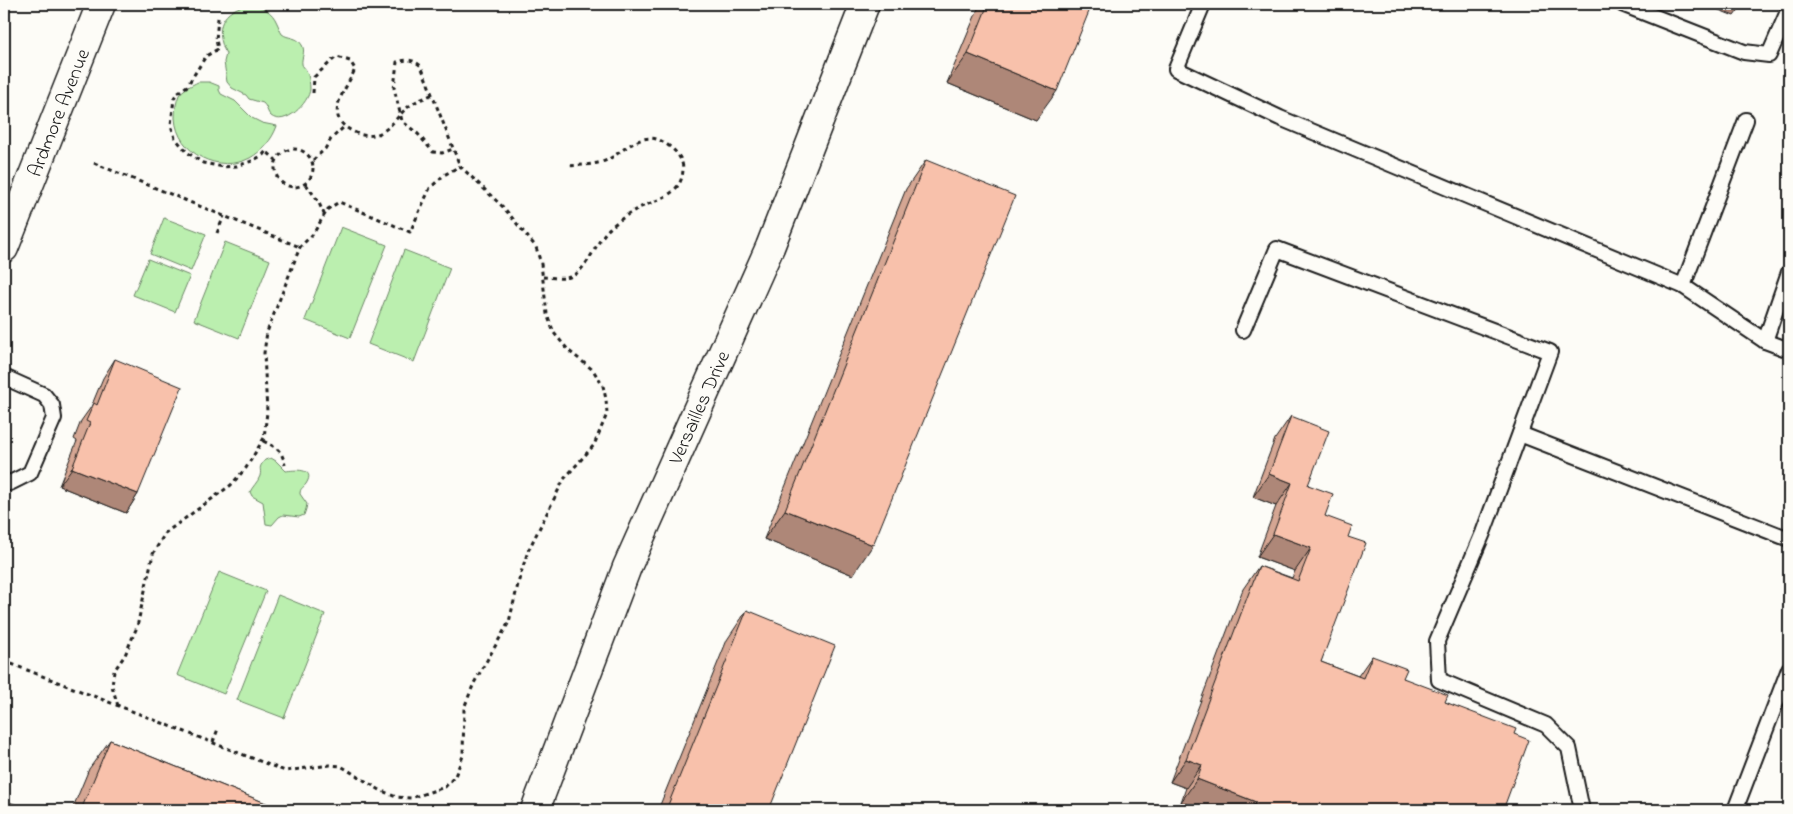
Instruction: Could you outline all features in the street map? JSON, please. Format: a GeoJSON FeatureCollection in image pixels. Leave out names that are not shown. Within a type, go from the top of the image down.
{"type":"FeatureCollection","features":[{"type":"Feature","properties":{"kind":"street","name":"Ardmore Avenue"},"geometry":{"type":"LineString","coordinates":[[4,248],[101,4]]}},
{"type":"Feature","properties":{"kind":"street","name":"Versailles Drive"},"geometry":{"type":"LineString","coordinates":[[535,810],[627,567],[770,246],[864,4]]}},
{"type":"Feature","properties":{"kind":"lane"},"geometry":{"type":"LineString","coordinates":[[1203,4],[1176,68],[1280,118],[1683,286],[1765,341],[1789,350]]}},
{"type":"Feature","properties":{"kind":"lane"},"geometry":{"type":"LineString","coordinates":[[1622,4],[1744,52],[1769,55],[1789,9]]}},
{"type":"Feature","properties":{"kind":"lane"},"geometry":{"type":"LineString","coordinates":[[1683,286],[1746,120]]}},
{"type":"Feature","properties":{"kind":"lane"},"geometry":{"type":"LineString","coordinates":[[1243,330],[1278,249],[1550,352],[1483,533],[1437,641],[1439,680],[1546,725],[1569,748],[1582,810]]}},
{"type":"Feature","properties":{"kind":"lane"},"geometry":{"type":"LineString","coordinates":[[1765,341],[1789,272]]}},
{"type":"Feature","properties":{"kind":"lane"},"geometry":{"type":"LineString","coordinates":[[4,377],[44,395],[52,405],[54,418],[30,473],[10,483],[4,481]]}},
{"type":"Feature","properties":{"kind":"lane"},"geometry":{"type":"LineString","coordinates":[[1520,434],[1789,540]]}},
{"type":"Feature","properties":{"kind":"lane"},"geometry":{"type":"LineString","coordinates":[[1735,810],[1789,669]]}},
{"type":"Feature","properties":{"kind":"path"},"geometry":{"type":"LineString","coordinates":[[218,18],[216,40],[218,49],[206,56],[187,86],[177,93],[174,98],[171,125],[175,138],[188,153],[203,163],[222,168],[252,161],[263,155],[266,151],[276,160]]}},
{"type":"Feature","properties":{"kind":"path"},"geometry":{"type":"LineString","coordinates":[[313,93],[314,77],[334,59],[337,57],[350,61],[355,69],[338,100],[337,110],[339,118],[345,126],[354,132],[367,136],[378,134],[400,117],[409,106],[433,94]]}},
{"type":"Feature","properties":{"kind":"path"},"geometry":{"type":"LineString","coordinates":[[4,661],[285,771],[330,765],[341,766],[380,790],[396,797],[411,798],[429,794],[445,787],[455,776],[463,756],[464,708],[474,682],[509,622],[528,551],[564,480],[594,445],[607,414],[603,386],[593,370],[569,351],[554,333],[546,314],[543,277],[536,247],[504,208],[460,166],[421,66],[415,60],[398,62],[394,88],[402,121],[418,134],[433,152],[442,153],[453,149]]}},
{"type":"Feature","properties":{"kind":"path"},"geometry":{"type":"LineString","coordinates":[[312,160],[325,149],[335,134],[345,126]]}},
{"type":"Feature","properties":{"kind":"path"},"geometry":{"type":"LineString","coordinates":[[543,277],[567,278],[581,269],[610,228],[638,209],[662,199],[676,188],[683,176],[682,162],[678,153],[656,138],[640,139],[608,159],[586,165],[568,166]]}},
{"type":"Feature","properties":{"kind":"path"},"geometry":{"type":"LineString","coordinates":[[288,149],[298,149],[306,153],[312,160],[314,169],[311,178],[306,184],[297,188],[287,187],[279,181],[274,172],[276,160],[280,154],[288,149]]}},
{"type":"Feature","properties":{"kind":"path"},"geometry":{"type":"LineString","coordinates":[[94,163],[300,247]]}},
{"type":"Feature","properties":{"kind":"path"},"geometry":{"type":"LineString","coordinates":[[118,706],[112,686],[114,671],[125,655],[137,627],[153,554],[165,533],[231,486],[246,468],[263,441],[267,412],[264,353],[267,332],[300,247],[313,234],[328,209],[338,202],[410,232],[430,188],[444,175],[460,166]]}},
{"type":"Feature","properties":{"kind":"path"},"geometry":{"type":"LineString","coordinates":[[306,184],[318,201],[324,214]]}},
{"type":"Feature","properties":{"kind":"path"},"geometry":{"type":"LineString","coordinates":[[217,233],[224,216]]}},
{"type":"Feature","properties":{"kind":"path"},"geometry":{"type":"LineString","coordinates":[[263,441],[278,448],[283,455],[285,465]]}},
{"type":"Feature","properties":{"kind":"path"},"geometry":{"type":"LineString","coordinates":[[213,742],[218,729]]}},
{"type":"Feature","properties":{"kind":"green space"},"geometry":{"type":"Polygon","coordinates":[[[250,4],[263,8],[270,13],[282,34],[298,40],[303,48],[302,66],[306,70],[309,80],[309,95],[301,107],[283,118],[277,119],[271,116],[263,103],[249,99],[246,95],[232,88],[227,82],[224,62],[226,54],[221,36],[223,21],[232,11],[250,4]]]}},
{"type":"Feature","properties":{"kind":"green space"},"geometry":{"type":"Polygon","coordinates":[[[198,82],[209,82],[219,86],[221,94],[235,101],[252,118],[262,123],[277,126],[272,136],[259,152],[250,158],[225,164],[202,158],[191,151],[183,142],[178,131],[175,109],[179,95],[188,87],[198,82]]]}},
{"type":"Feature","properties":{"kind":"green space"},"geometry":{"type":"Polygon","coordinates":[[[164,218],[206,234],[191,271],[150,254],[164,218]]]}},
{"type":"Feature","properties":{"kind":"green space"},"geometry":{"type":"Polygon","coordinates":[[[341,227],[387,245],[350,338],[305,320],[341,227]]]}},
{"type":"Feature","properties":{"kind":"green space"},"geometry":{"type":"Polygon","coordinates":[[[225,242],[270,260],[239,338],[194,320],[225,242]]]}},
{"type":"Feature","properties":{"kind":"green space"},"geometry":{"type":"Polygon","coordinates":[[[404,250],[450,268],[414,362],[368,344],[404,250]]]}},
{"type":"Feature","properties":{"kind":"green space"},"geometry":{"type":"Polygon","coordinates":[[[148,259],[190,276],[175,312],[133,295],[148,259]]]}},
{"type":"Feature","properties":{"kind":"green space"},"geometry":{"type":"Polygon","coordinates":[[[271,458],[286,471],[298,470],[306,472],[309,479],[300,492],[307,504],[304,515],[299,517],[283,515],[272,525],[266,524],[263,502],[252,496],[250,492],[260,476],[261,465],[265,460],[271,458]]]}},
{"type":"Feature","properties":{"kind":"green space"},"geometry":{"type":"Polygon","coordinates":[[[219,572],[266,591],[224,694],[177,675],[219,572]]]}},
{"type":"Feature","properties":{"kind":"green space"},"geometry":{"type":"Polygon","coordinates":[[[278,595],[325,614],[284,718],[237,700],[278,595]]]}},
{"type":"Feature","properties":{"kind":"building"},"geometry":{"type":"Polygon","coordinates":[[[988,4],[1092,4],[1057,91],[968,54],[988,4]]]}},
{"type":"Feature","properties":{"kind":"building"},"geometry":{"type":"Polygon","coordinates":[[[926,160],[1015,196],[873,545],[785,510],[926,160]]]}},
{"type":"Feature","properties":{"kind":"building"},"geometry":{"type":"Polygon","coordinates":[[[115,359],[182,387],[138,494],[72,468],[90,423],[86,421],[94,403],[97,405],[115,359]]]}},
{"type":"Feature","properties":{"kind":"building"},"geometry":{"type":"Polygon","coordinates":[[[1291,416],[1329,431],[1308,485],[1333,494],[1325,516],[1352,526],[1348,537],[1366,543],[1321,662],[1363,678],[1372,656],[1407,669],[1403,678],[1448,695],[1445,702],[1516,729],[1514,734],[1529,740],[1503,810],[1253,810],[1256,802],[1197,779],[1202,765],[1186,759],[1259,566],[1298,581],[1311,548],[1273,534],[1292,483],[1269,474],[1291,416]]]}},
{"type":"Feature","properties":{"kind":"building"},"geometry":{"type":"Polygon","coordinates":[[[747,610],[835,646],[769,810],[666,810],[747,610]]]}},
{"type":"Feature","properties":{"kind":"building"},"geometry":{"type":"Polygon","coordinates":[[[110,740],[283,810],[81,810],[110,740]]]}},
{"type":"Feature","properties":{"kind":"building"},"geometry":{"type":"Polygon","coordinates":[[[4,800],[22,807],[21,810],[4,810],[4,800]]]}}]}
